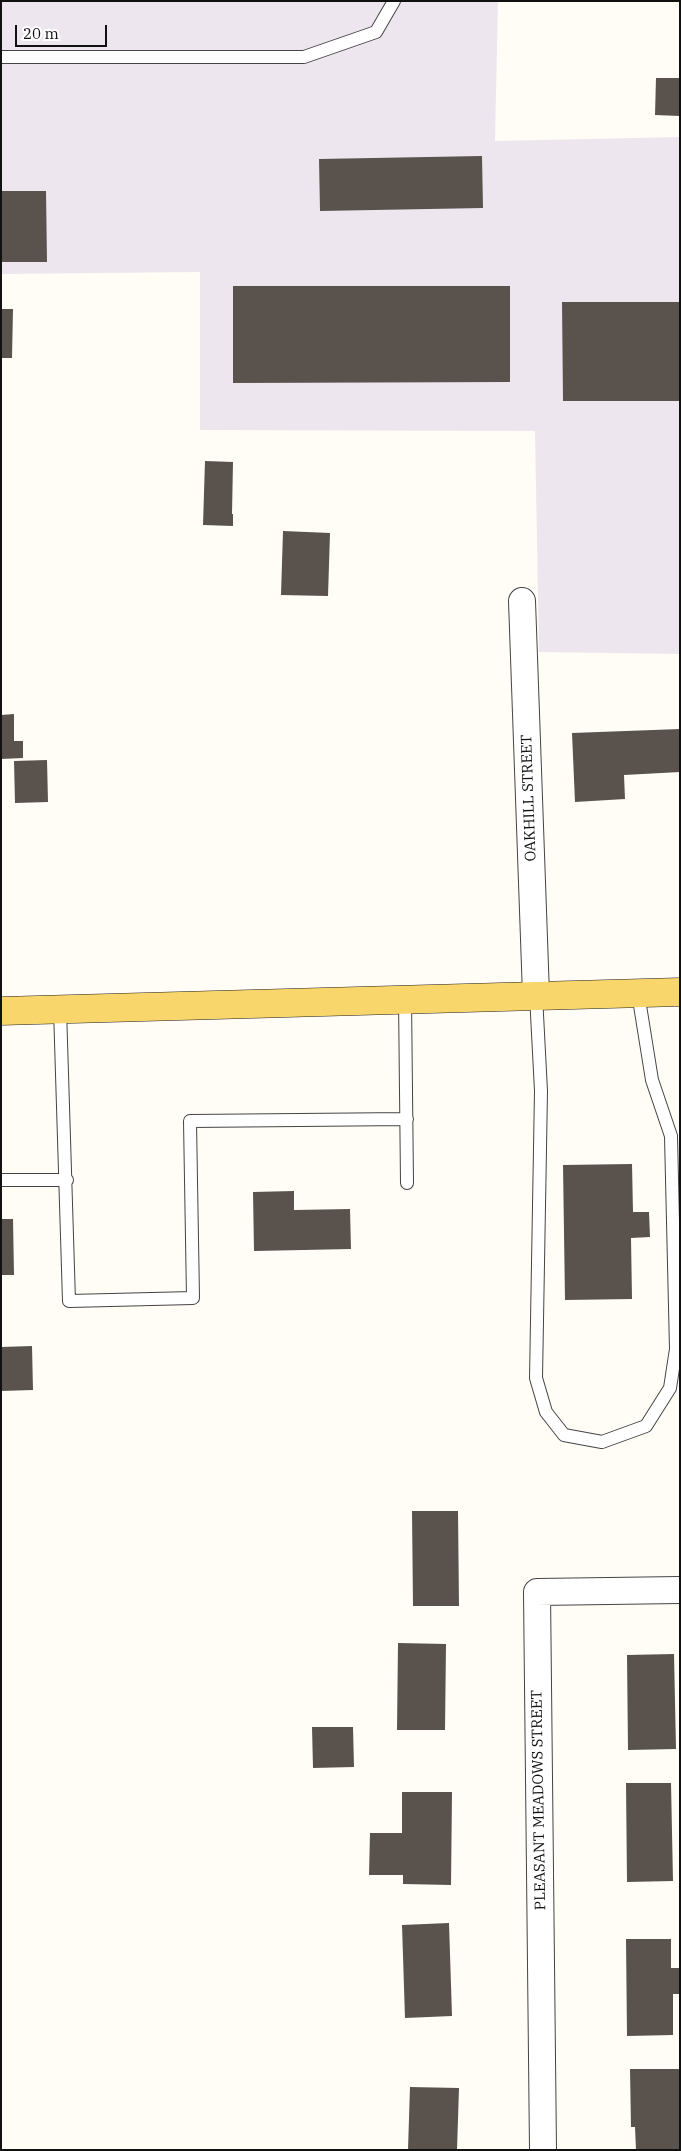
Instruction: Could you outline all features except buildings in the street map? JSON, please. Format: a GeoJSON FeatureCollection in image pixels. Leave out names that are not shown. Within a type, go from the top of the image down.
{"type":"FeatureCollection","features":[{"type":"Feature","properties":{"kind":"main road"},"geometry":{"type":"LineString","coordinates":[[1,1011],[680,992]]}},
{"type":"Feature","properties":{"kind":"street","name":"OAKHILL STREET"},"geometry":{"type":"LineString","coordinates":[[522,601],[536,995]]}},
{"type":"Feature","properties":{"kind":"street","name":"PLEASANT MEADOWS STREET"},"geometry":{"type":"LineString","coordinates":[[543,2150],[537,1592],[680,1590]]}},
{"type":"Feature","properties":{"kind":"lane"},"geometry":{"type":"LineString","coordinates":[[1,57],[304,57],[376,32],[394,1]]}},
{"type":"Feature","properties":{"kind":"lane"},"geometry":{"type":"LineString","coordinates":[[536,995],[541,1091],[536,1378],[546,1412],[564,1435],[602,1442],[646,1426],[670,1388],[676,1349],[671,1136],[652,1080],[638,993]]}},
{"type":"Feature","properties":{"kind":"lane"},"geometry":{"type":"LineString","coordinates":[[405,999],[407,1183]]}},
{"type":"Feature","properties":{"kind":"lane"},"geometry":{"type":"LineString","coordinates":[[60,1009],[67,1180],[69,1301],[193,1298],[190,1121],[407,1119]]}},
{"type":"Feature","properties":{"kind":"lane"},"geometry":{"type":"LineString","coordinates":[[1,1180],[67,1180]]}},
{"type":"Feature","properties":{"kind":"shaded area"},"geometry":{"type":"Polygon","coordinates":[[[1,1],[498,1],[495,141],[680,137],[680,654],[539,652],[535,431],[200,430],[200,272],[1,274],[1,1]]]}}]}
